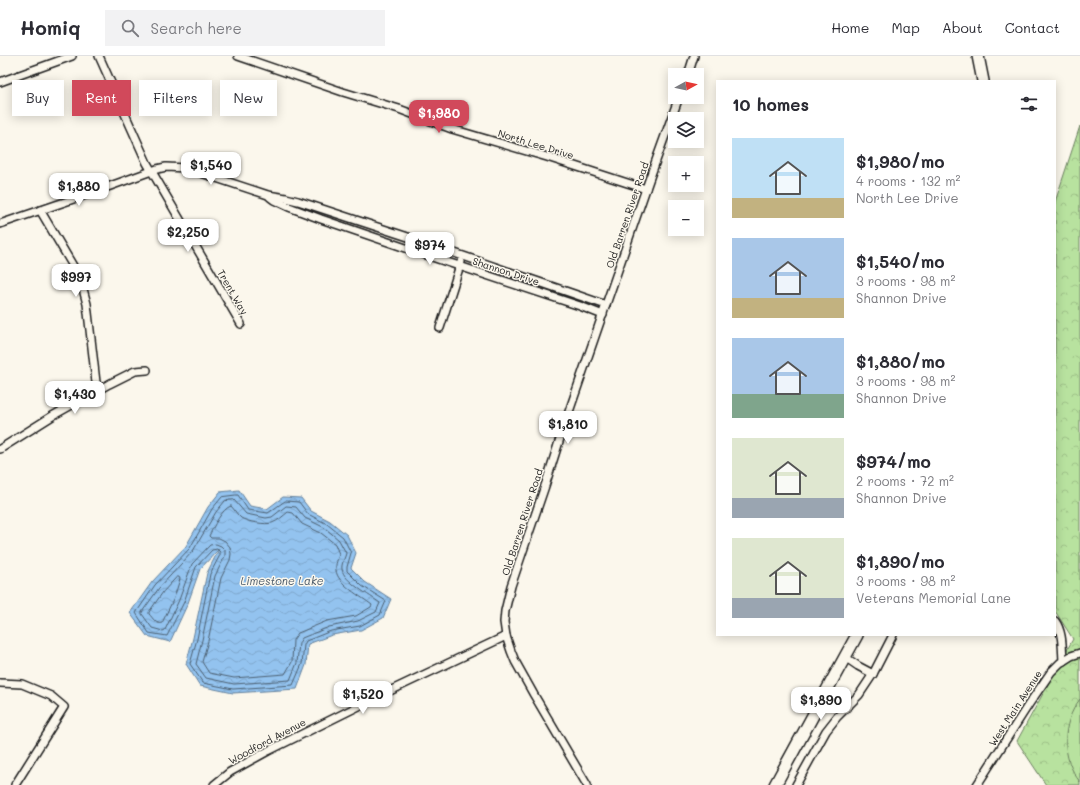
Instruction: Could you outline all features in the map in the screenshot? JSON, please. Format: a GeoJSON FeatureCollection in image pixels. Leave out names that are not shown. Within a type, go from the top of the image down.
{"type":"FeatureCollection","features":[{"type":"Feature","properties":{"kind":"main road"},"geometry":{"type":"LineString","coordinates":[[978,56],[983,80]]}},
{"type":"Feature","properties":{"kind":"main road"},"geometry":{"type":"LineString","coordinates":[[776,785],[857,636]]}},
{"type":"Feature","properties":{"kind":"street"},"geometry":{"type":"LineString","coordinates":[[0,82],[72,56]]}},
{"type":"Feature","properties":{"kind":"street","name":"Trent Way"},"geometry":{"type":"LineString","coordinates":[[99,56],[151,171],[240,324]]}},
{"type":"Feature","properties":{"kind":"street","name":"North Lee Drive"},"geometry":{"type":"LineString","coordinates":[[238,56],[343,92],[399,109],[452,129],[547,157],[646,189]]}},
{"type":"Feature","properties":{"kind":"street"},"geometry":{"type":"LineString","coordinates":[[690,68],[694,56]]}},
{"type":"Feature","properties":{"kind":"street","name":"Old Barren River Road"},"geometry":{"type":"LineString","coordinates":[[587,785],[511,651],[506,636],[504,622],[505,611],[562,432],[676,104]]}},
{"type":"Feature","properties":{"kind":"street","name":"Shannon Drive"},"geometry":{"type":"LineString","coordinates":[[0,224],[151,171],[166,167],[186,168],[268,195],[298,201],[364,222],[606,305]]}},
{"type":"Feature","properties":{"kind":"street","name":"Shannon Drive"},"geometry":{"type":"LineString","coordinates":[[268,195],[274,200],[289,207],[603,315]]}},
{"type":"Feature","properties":{"kind":"street"},"geometry":{"type":"LineString","coordinates":[[40,210],[73,266],[83,289],[87,304],[97,391]]}},
{"type":"Feature","properties":{"kind":"street"},"geometry":{"type":"LineString","coordinates":[[360,232],[364,222]]}},
{"type":"Feature","properties":{"kind":"street"},"geometry":{"type":"LineString","coordinates":[[440,328],[463,256]]}},
{"type":"Feature","properties":{"kind":"street"},"geometry":{"type":"LineString","coordinates":[[531,290],[534,280]]}},
{"type":"Feature","properties":{"kind":"street"},"geometry":{"type":"LineString","coordinates":[[0,449],[97,391],[135,371],[147,370]]}},
{"type":"Feature","properties":{"kind":"street"},"geometry":{"type":"LineString","coordinates":[[1056,623],[1061,633],[1063,661]]}},
{"type":"Feature","properties":{"kind":"street","name":"Woodford Avenue"},"geometry":{"type":"LineString","coordinates":[[214,785],[230,772],[268,751],[506,636]]}},
{"type":"Feature","properties":{"kind":"street"},"geometry":{"type":"LineString","coordinates":[[796,785],[826,731],[836,717],[859,695],[892,636]]}},
{"type":"Feature","properties":{"kind":"street","name":"West Main Avenue"},"geometry":{"type":"LineString","coordinates":[[978,785],[1043,682],[1063,661],[1080,653]]}},
{"type":"Feature","properties":{"kind":"street"},"geometry":{"type":"LineString","coordinates":[[845,657],[872,674]]}},
{"type":"Feature","properties":{"kind":"street"},"geometry":{"type":"LineString","coordinates":[[0,683],[22,684],[51,696],[64,707],[15,785]]}},
{"type":"Feature","properties":{"kind":"green space"},"geometry":{"type":"Polygon","coordinates":[[[1080,126],[1080,785],[1046,785],[1017,741],[1073,639],[1056,613],[1056,199],[1080,126]]]}},
{"type":"Feature","properties":{"kind":"green space"},"geometry":{"type":"Polygon","coordinates":[[[1080,699],[1080,782],[1069,762],[1066,741],[1069,719],[1080,699]]]}},
{"type":"Feature","properties":{"kind":"water","name":"Limestone Lake"},"geometry":{"type":"Polygon","coordinates":[[[239,490],[250,506],[267,509],[283,497],[301,498],[311,511],[330,521],[347,535],[356,553],[351,568],[365,582],[391,599],[383,618],[361,630],[332,635],[308,644],[306,665],[297,689],[233,693],[200,686],[186,664],[207,573],[219,549],[200,569],[188,603],[170,642],[147,636],[130,613],[152,582],[186,546],[208,507],[220,492],[239,490]]]}}]}
